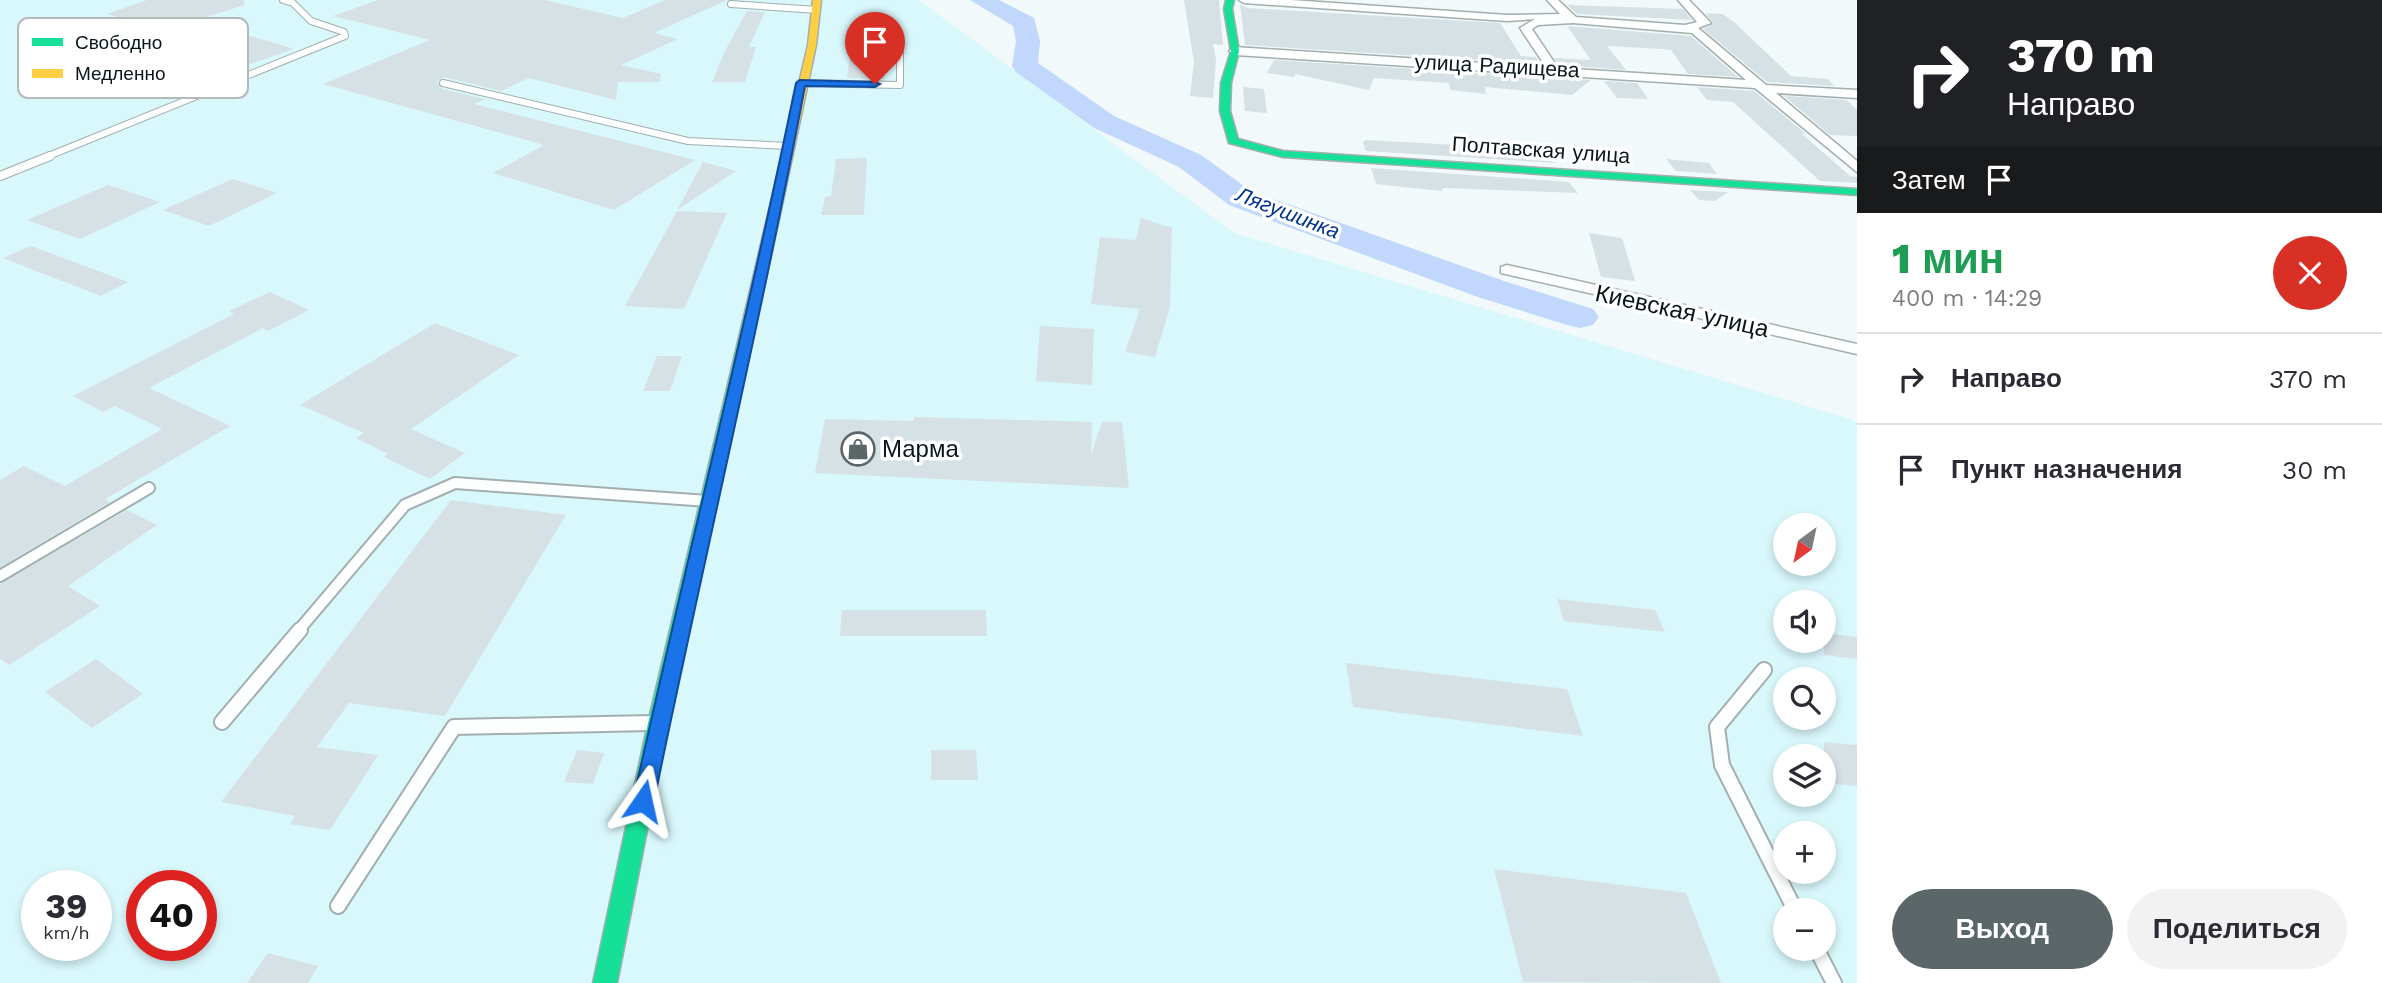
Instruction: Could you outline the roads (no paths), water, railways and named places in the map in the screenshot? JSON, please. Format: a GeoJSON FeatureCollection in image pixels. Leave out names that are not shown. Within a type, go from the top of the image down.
{"type":"FeatureCollection","features":[{"type":"Feature","properties":{"kind":"street"},"geometry":{"type":"LineString","coordinates":[[1230,0],[1228,9],[1235,51]]}},
{"type":"Feature","properties":{"kind":"street"},"geometry":{"type":"LineString","coordinates":[[1244,0],[1507,18],[1526,22],[1573,20],[1696,31],[1857,168]]}},
{"type":"Feature","properties":{"kind":"street"},"geometry":{"type":"LineString","coordinates":[[1552,0],[1573,20]]}},
{"type":"Feature","properties":{"kind":"street"},"geometry":{"type":"LineString","coordinates":[[1683,0],[1705,23],[1685,28]]}},
{"type":"Feature","properties":{"kind":"street"},"geometry":{"type":"LineString","coordinates":[[605,983],[618,930],[658,723],[788,146],[817,5]]}},
{"type":"Feature","properties":{"kind":"street"},"geometry":{"type":"LineString","coordinates":[[1526,22],[1553,69]]}},
{"type":"Feature","properties":{"kind":"street","name":"улица Радищева"},"geometry":{"type":"LineString","coordinates":[[1235,51],[1553,69],[1857,94]]}},
{"type":"Feature","properties":{"kind":"street","name":"Полтавская улица"},"geometry":{"type":"LineString","coordinates":[[1235,51],[1229,61],[1227,134],[1233,141],[1283,154],[1857,192]]}},
{"type":"Feature","properties":{"kind":"street","name":"Киевская улица"},"geometry":{"type":"LineString","coordinates":[[1507,270],[1857,349]]}},
{"type":"Feature","properties":{"kind":"lane"},"geometry":{"type":"LineString","coordinates":[[248,75],[345,36],[344,32],[311,20],[293,3],[283,0]]}},
{"type":"Feature","properties":{"kind":"lane"},"geometry":{"type":"LineString","coordinates":[[731,4],[817,5]]}},
{"type":"Feature","properties":{"kind":"lane"},"geometry":{"type":"LineString","coordinates":[[800,83],[900,85],[900,52]]}},
{"type":"Feature","properties":{"kind":"lane"},"geometry":{"type":"LineString","coordinates":[[443,83],[688,141],[788,146]]}},
{"type":"Feature","properties":{"kind":"lane"},"geometry":{"type":"LineString","coordinates":[[0,176],[192,98]]}},
{"type":"Feature","properties":{"kind":"lane"},"geometry":{"type":"LineString","coordinates":[[222,722],[405,505],[455,483],[708,501]]}},
{"type":"Feature","properties":{"kind":"lane"},"geometry":{"type":"LineString","coordinates":[[0,576],[149,488]]}},
{"type":"Feature","properties":{"kind":"lane"},"geometry":{"type":"LineString","coordinates":[[1764,670],[1717,727],[1722,765],[1789,898]]}},
{"type":"Feature","properties":{"kind":"lane"},"geometry":{"type":"LineString","coordinates":[[338,906],[454,727],[658,723]]}},
{"type":"Feature","properties":{"kind":"lane"},"geometry":{"type":"LineString","coordinates":[[1822,961],[1833,983]]}},
{"type":"Feature","properties":{"kind":"waterway","name":"Лягушинка"},"geometry":{"type":"LineString","coordinates":[[982,0],[1025,23],[1028,41],[1025,66],[1104,122],[1190,161],[1240,198],[1491,289],[1580,317]]}},
{"type":"Feature","properties":{"kind":"place","name":"Марма"},"geometry":{"type":"Point","coordinates":[858,449]}}]}
